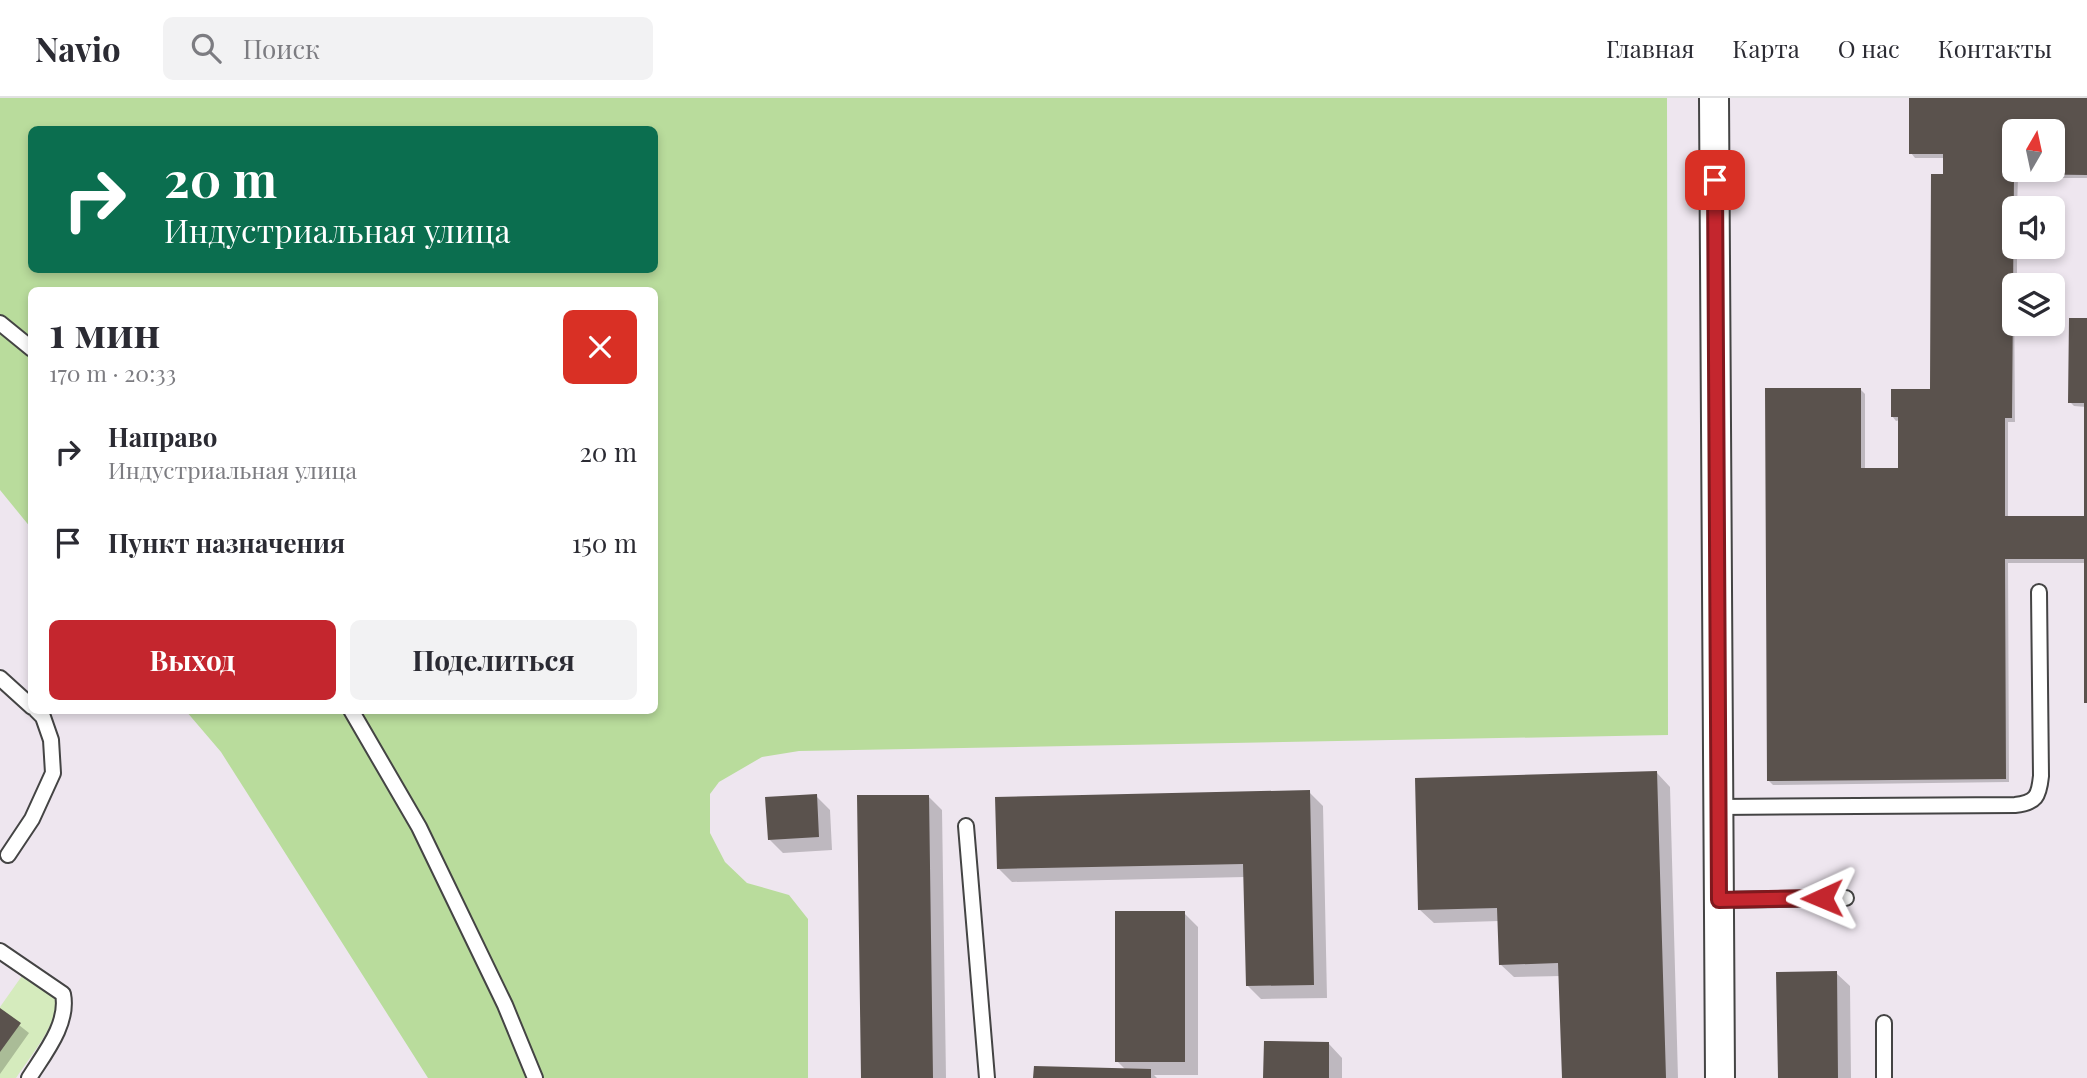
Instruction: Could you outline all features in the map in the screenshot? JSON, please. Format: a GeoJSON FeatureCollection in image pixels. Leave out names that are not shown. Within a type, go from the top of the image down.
{"type":"FeatureCollection","features":[{"type":"Feature","properties":{"kind":"street"},"geometry":{"type":"LineString","coordinates":[[1714,98],[1720,1078]]}},
{"type":"Feature","properties":{"kind":"lane"},"geometry":{"type":"LineString","coordinates":[[0,323],[28,346]]}},
{"type":"Feature","properties":{"kind":"lane"},"geometry":{"type":"LineString","coordinates":[[1718,807],[2015,805],[2034,800],[2041,776],[2039,592]]}},
{"type":"Feature","properties":{"kind":"lane"},"geometry":{"type":"LineString","coordinates":[[0,678],[28,703]]}},
{"type":"Feature","properties":{"kind":"lane"},"geometry":{"type":"LineString","coordinates":[[8,855],[32,819],[53,773],[51,740],[40,714]]}},
{"type":"Feature","properties":{"kind":"lane"},"geometry":{"type":"LineString","coordinates":[[353,714],[419,827],[505,1005],[535,1078]]}},
{"type":"Feature","properties":{"kind":"lane"},"geometry":{"type":"LineString","coordinates":[[966,825],[987,1078]]}},
{"type":"Feature","properties":{"kind":"lane"},"geometry":{"type":"LineString","coordinates":[[1719,900],[1846,898]]}},
{"type":"Feature","properties":{"kind":"lane"},"geometry":{"type":"LineString","coordinates":[[0,951],[63,994],[65,1004],[61,1022],[30,1078]]}},
{"type":"Feature","properties":{"kind":"lane"},"geometry":{"type":"LineString","coordinates":[[1884,1023],[1884,1078]]}},
{"type":"Feature","properties":{"kind":"shaded area"},"geometry":{"type":"Polygon","coordinates":[[[0,98],[2087,98],[2087,1078],[0,1078],[0,98]]]}},
{"type":"Feature","properties":{"kind":"green space"},"geometry":{"type":"Polygon","coordinates":[[[0,98],[1667,98],[1668,735],[799,751],[762,757],[719,782],[710,794],[710,833],[725,862],[747,883],[789,895],[808,919],[808,1078],[428,1078],[221,752],[189,714],[658,714],[658,287],[28,287],[28,524],[0,490],[0,98]]]}},
{"type":"Feature","properties":{"kind":"green space"},"geometry":{"type":"Polygon","coordinates":[[[24,973],[59,997],[57,1008],[42,1039],[16,1078],[0,1078],[0,1007],[24,973]]]}},
{"type":"Feature","properties":{"kind":"building"},"geometry":{"type":"Polygon","coordinates":[[[1909,98],[2087,98],[2087,175],[2065,175],[2065,119],[2002,119],[2002,182],[2014,182],[2014,196],[2002,196],[2002,259],[2013,259],[2013,273],[2002,273],[2002,336],[2013,336],[2012,418],[2005,418],[2005,516],[2084,516],[2084,403],[2068,403],[2069,318],[2087,318],[2087,703],[2084,703],[2084,559],[2005,559],[2006,779],[1767,781],[1765,388],[1861,388],[1861,468],[1898,468],[1898,417],[1891,417],[1891,389],[1930,389],[1931,174],[1943,174],[1943,154],[1909,154],[1909,98]]]}},
{"type":"Feature","properties":{"kind":"building"},"geometry":{"type":"Polygon","coordinates":[[[1657,771],[1666,1078],[1562,1078],[1558,963],[1499,965],[1497,908],[1418,910],[1415,778],[1657,771]]]}},
{"type":"Feature","properties":{"kind":"building"},"geometry":{"type":"Polygon","coordinates":[[[1310,790],[1314,985],[1246,986],[1243,864],[997,869],[995,797],[1310,790]]]}},
{"type":"Feature","properties":{"kind":"building"},"geometry":{"type":"Polygon","coordinates":[[[817,794],[819,837],[768,840],[765,797],[817,794]]]}},
{"type":"Feature","properties":{"kind":"building"},"geometry":{"type":"Polygon","coordinates":[[[857,795],[929,795],[933,1078],[861,1078],[857,795]]]}},
{"type":"Feature","properties":{"kind":"building"},"geometry":{"type":"Polygon","coordinates":[[[1115,911],[1185,911],[1185,1062],[1115,1062],[1115,911]]]}},
{"type":"Feature","properties":{"kind":"building"},"geometry":{"type":"Polygon","coordinates":[[[1837,971],[1838,1078],[1778,1078],[1776,972],[1837,971]]]}},
{"type":"Feature","properties":{"kind":"building"},"geometry":{"type":"Polygon","coordinates":[[[0,1008],[21,1023],[0,1052],[0,1008]]]}},
{"type":"Feature","properties":{"kind":"building"},"geometry":{"type":"Polygon","coordinates":[[[1264,1041],[1329,1042],[1329,1078],[1263,1078],[1264,1041]]]}},
{"type":"Feature","properties":{"kind":"building"},"geometry":{"type":"Polygon","coordinates":[[[1034,1066],[1151,1069],[1151,1078],[1033,1078],[1034,1066]]]}},
{"type":"Feature","properties":{"kind":"route"},"geometry":{"type":"LineString","coordinates":[[1715,180],[1719,900],[1822,898]]}}]}
